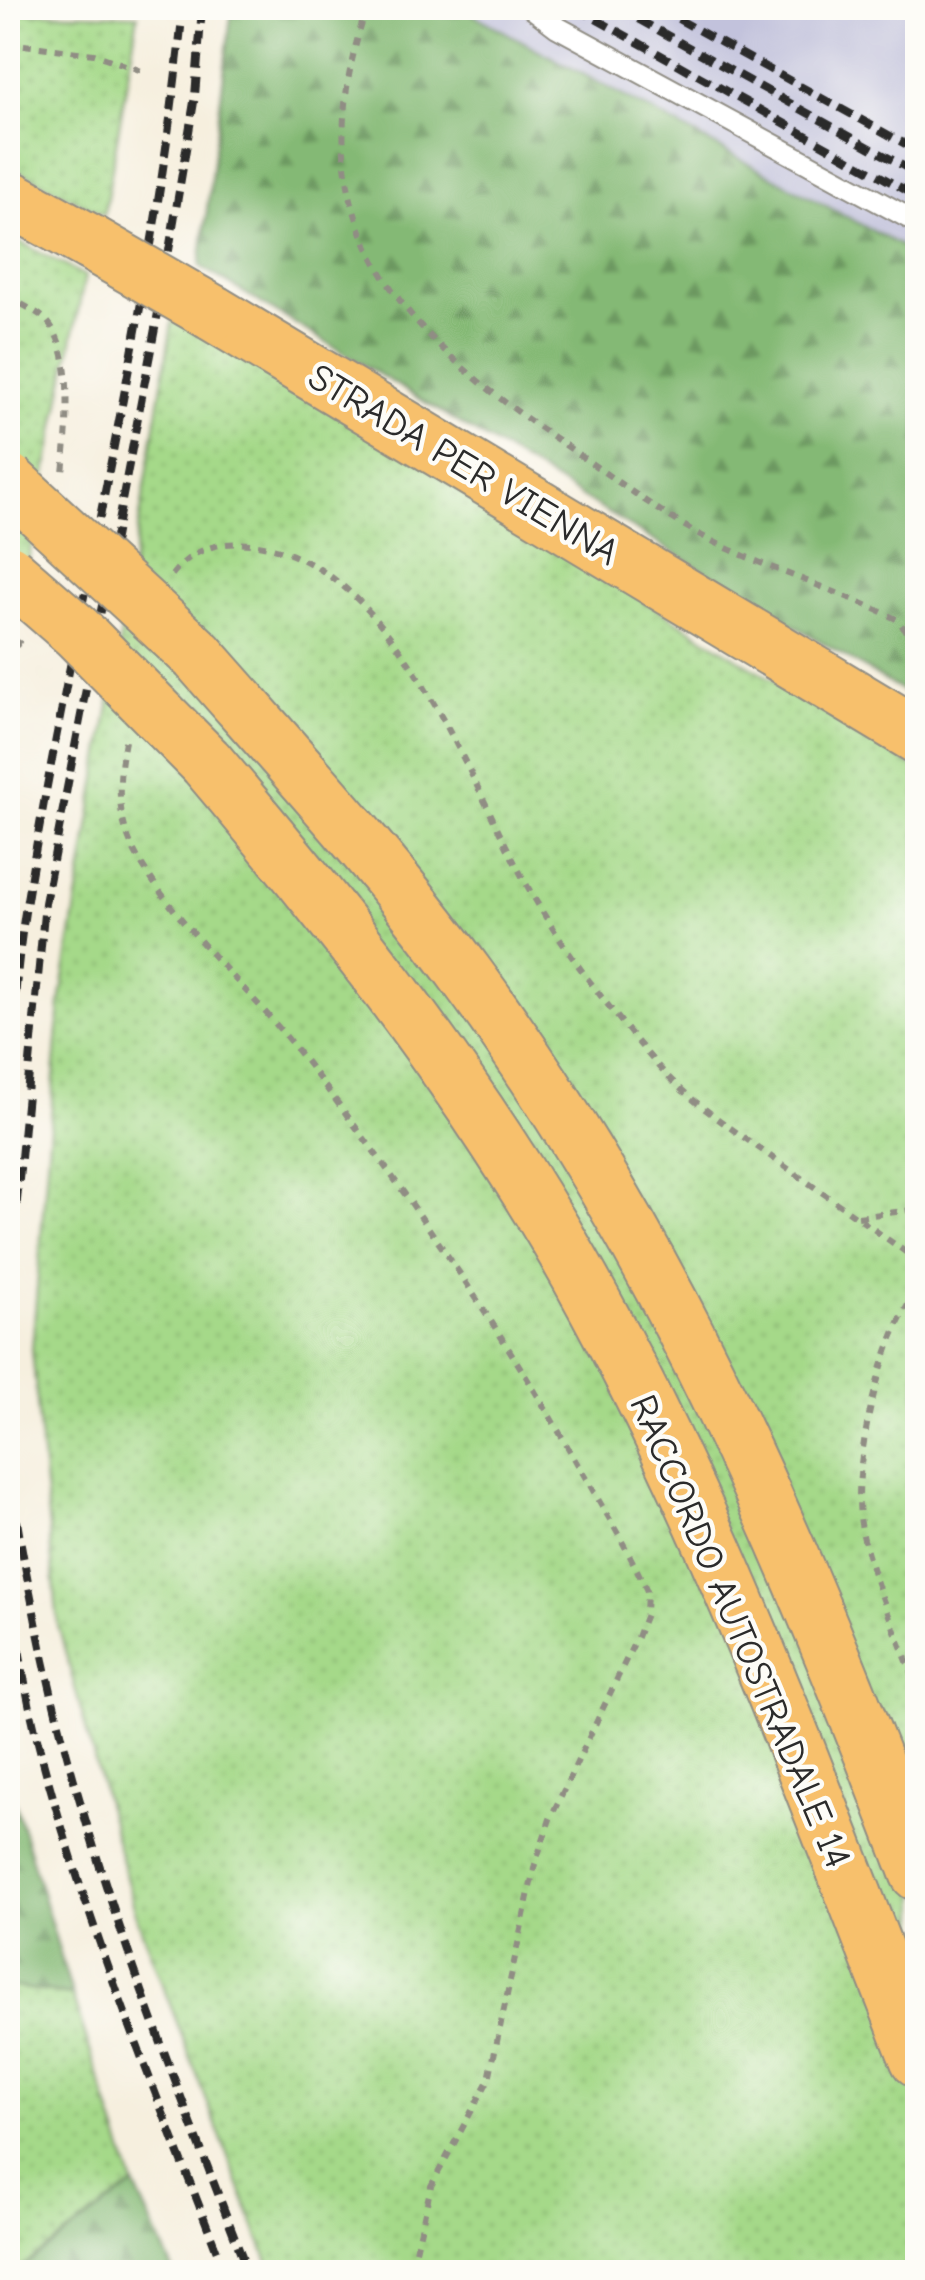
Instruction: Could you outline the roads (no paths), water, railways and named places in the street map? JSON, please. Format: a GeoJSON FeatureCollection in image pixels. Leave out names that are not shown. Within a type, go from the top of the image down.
{"type":"FeatureCollection","features":[{"type":"Feature","properties":{"kind":"main road","name":"STRADA PER VIENNA"},"geometry":{"type":"LineString","coordinates":[[8,197],[214,313],[905,729]]}},
{"type":"Feature","properties":{"kind":"main road","name":"RACCORDO AUTOSTRADALE 14"},"geometry":{"type":"LineString","coordinates":[[8,481],[198,656],[382,867],[470,979],[617,1204],[697,1351],[767,1495],[824,1628],[918,1873]]}},
{"type":"Feature","properties":{"kind":"main road","name":"RACCORDO AUTOSTRADALE 14"},"geometry":{"type":"LineString","coordinates":[[8,572],[77,632],[206,762],[412,1016],[472,1100],[557,1237],[632,1375],[700,1517],[918,2059]]}},
{"type":"Feature","properties":{"kind":"lane"},"geometry":{"type":"LineString","coordinates":[[532,8],[557,27],[918,223]]}},
{"type":"Feature","properties":{"kind":"railway"},"geometry":{"type":"LineString","coordinates":[[8,1085],[25,912],[153,235],[183,8]]}},
{"type":"Feature","properties":{"kind":"railway"},"geometry":{"type":"LineString","coordinates":[[8,1296],[45,903],[162,292],[195,96],[202,8]]}},
{"type":"Feature","properties":{"kind":"railway"},"geometry":{"type":"LineString","coordinates":[[576,8],[918,197]]}},
{"type":"Feature","properties":{"kind":"railway"},"geometry":{"type":"LineString","coordinates":[[618,8],[918,174]]}},
{"type":"Feature","properties":{"kind":"railway"},"geometry":{"type":"LineString","coordinates":[[658,8],[918,151]]}},
{"type":"Feature","properties":{"kind":"railway"},"geometry":{"type":"LineString","coordinates":[[8,1429],[26,1571],[75,1785],[127,1949],[248,2272]]}},
{"type":"Feature","properties":{"kind":"railway"},"geometry":{"type":"LineString","coordinates":[[8,1579],[35,1729],[79,1883],[225,2272]]}}]}
